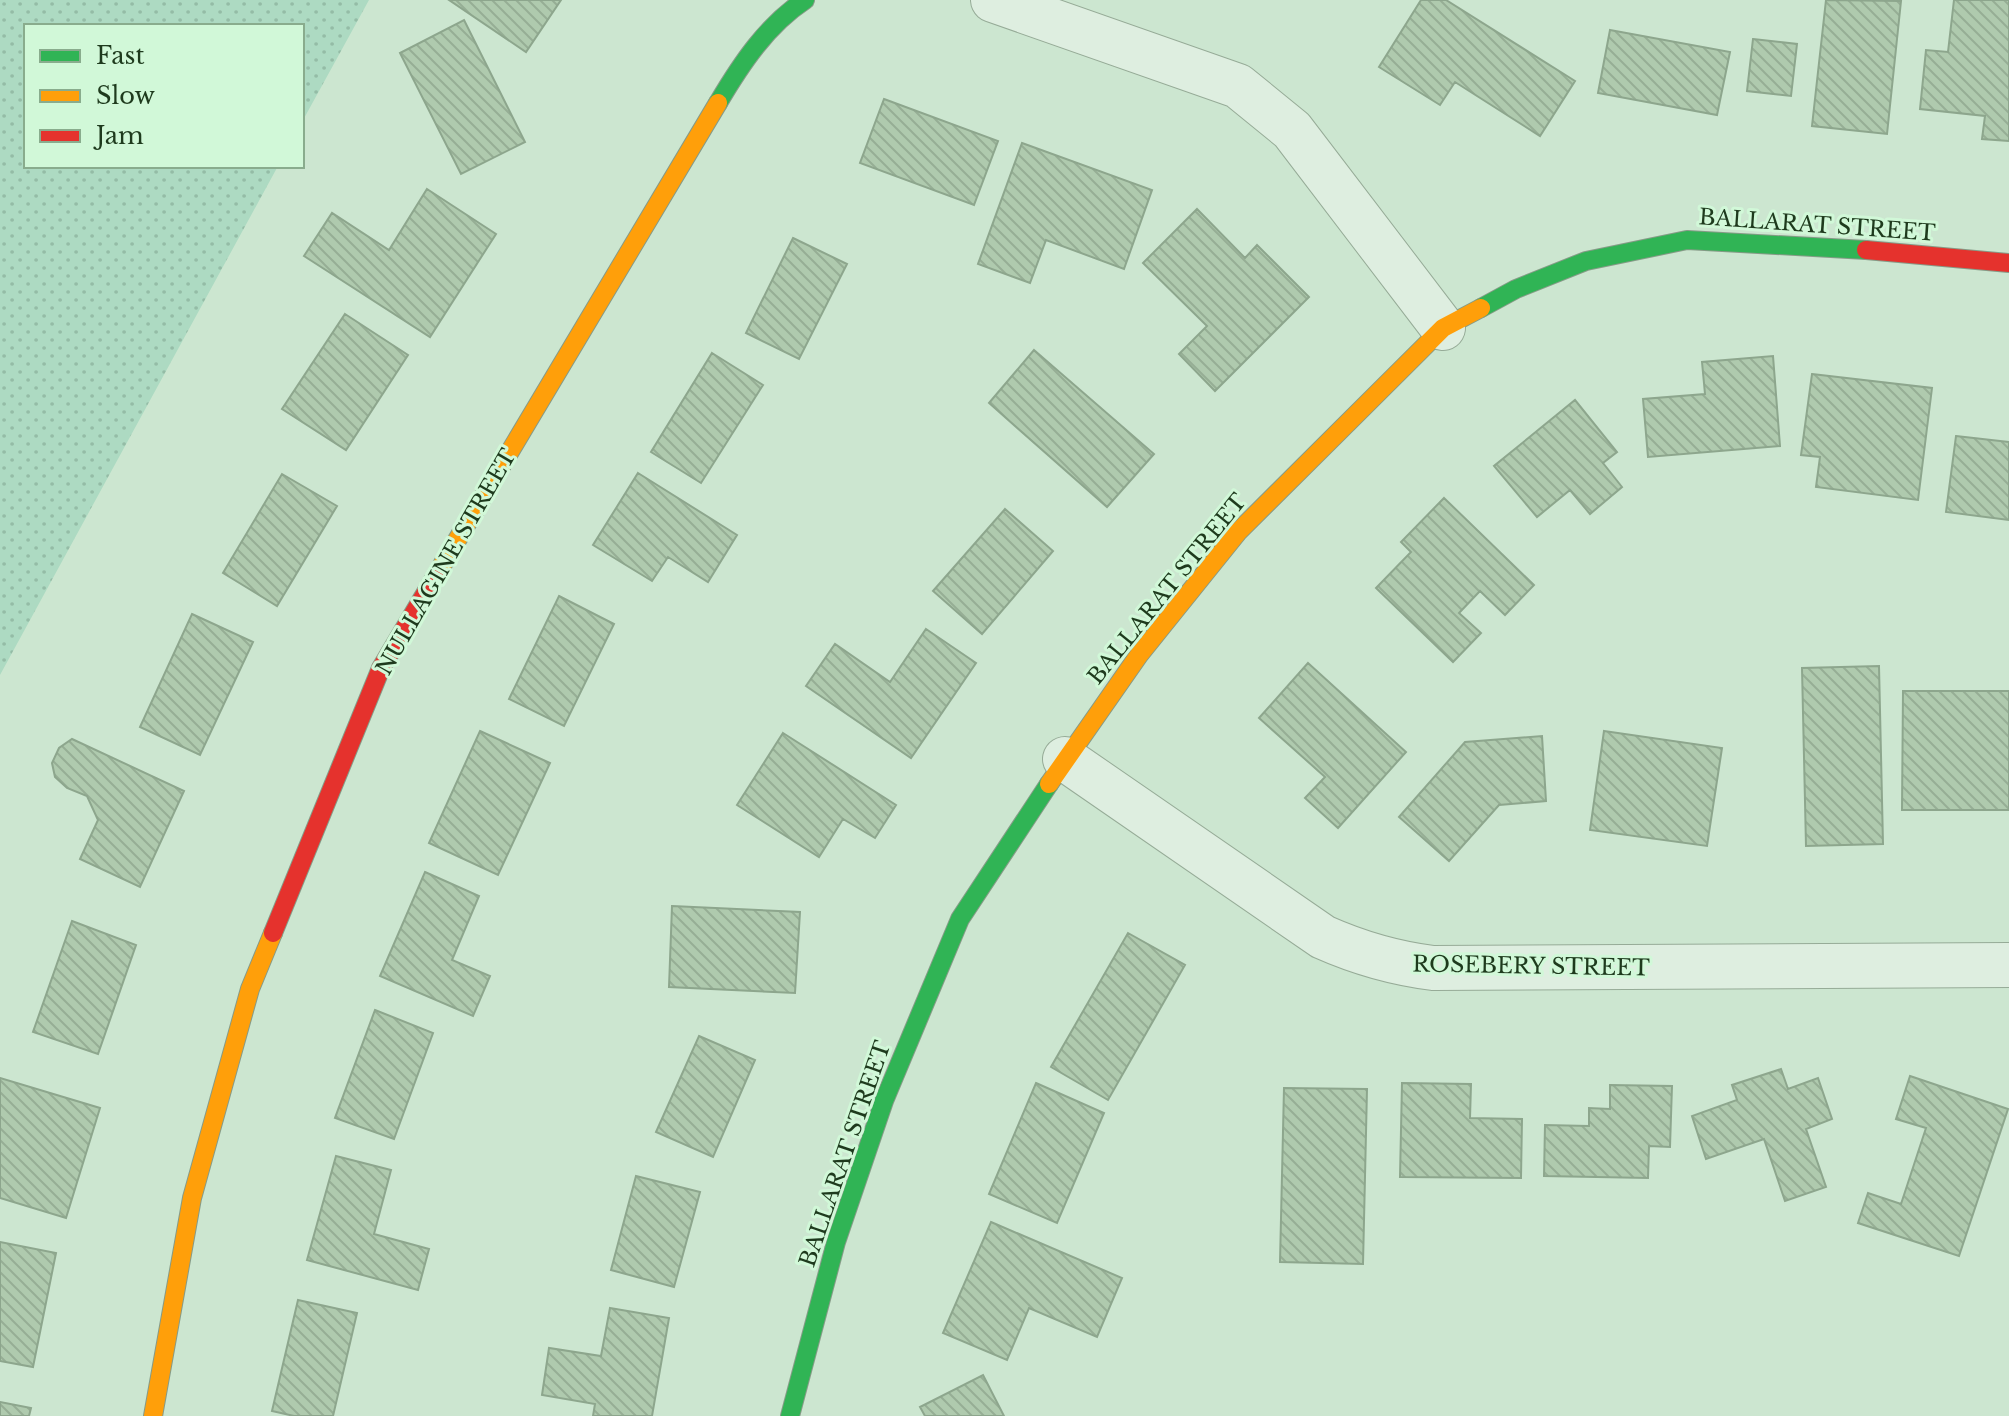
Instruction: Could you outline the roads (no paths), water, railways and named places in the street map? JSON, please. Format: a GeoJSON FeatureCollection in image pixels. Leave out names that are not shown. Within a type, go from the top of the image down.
{"type":"FeatureCollection","features":[{"type":"Feature","properties":{"kind":"street","name":"NULLAGINE STREET"},"geometry":{"type":"LineString","coordinates":[[153,1416],[192,1198],[250,989],[381,668],[743,61],[788,11],[805,0]]}},
{"type":"Feature","properties":{"kind":"street"},"geometry":{"type":"LineString","coordinates":[[993,0],[1238,86],[1292,130],[1443,328]]}},
{"type":"Feature","properties":{"kind":"street","name":"BALLARAT STREET"},"geometry":{"type":"LineString","coordinates":[[790,1416],[836,1242],[884,1101],[960,919],[1065,759],[1139,655],[1238,532],[1443,328],[1516,289],[1586,261],[1687,240],[1885,251],[2009,263]]}},
{"type":"Feature","properties":{"kind":"street","name":"ROSEBERY STREET"},"geometry":{"type":"LineString","coordinates":[[1065,759],[1323,937],[1358,953],[1395,964],[1433,968],[2009,965]]}}]}
